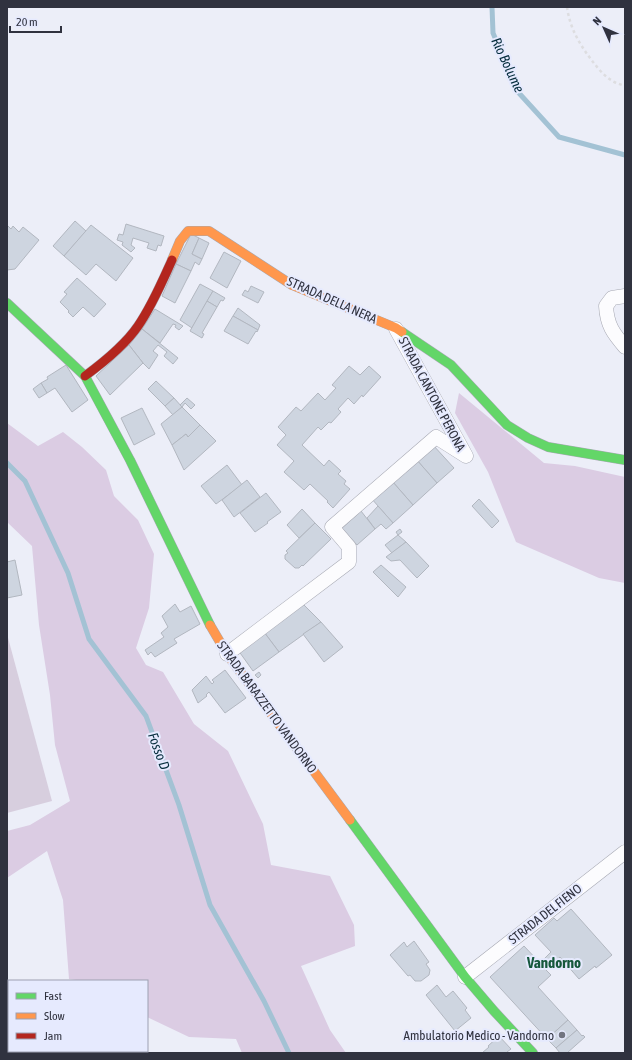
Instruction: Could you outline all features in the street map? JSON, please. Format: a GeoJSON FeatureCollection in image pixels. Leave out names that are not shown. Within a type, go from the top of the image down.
{"type":"FeatureCollection","features":[{"type":"Feature","properties":{"kind":"street","name":"STRADA DELLA NERA"},"geometry":{"type":"LineString","coordinates":[[85,376],[109,358],[138,326],[160,286],[180,241],[188,231],[209,231],[292,285],[396,328],[452,365],[507,425],[528,438],[548,447],[625,460]]}},
{"type":"Feature","properties":{"kind":"street"},"geometry":{"type":"LineString","coordinates":[[625,296],[612,298],[606,306],[607,318],[613,332],[625,347]]}},
{"type":"Feature","properties":{"kind":"street","name":"STRADA BARAZZETTO VANDORNO"},"geometry":{"type":"LineString","coordinates":[[7,303],[85,376],[130,460],[212,629],[227,654],[466,977],[494,1011],[533,1053]]}},
{"type":"Feature","properties":{"kind":"street","name":"STRADA CANTONE PERONA"},"geometry":{"type":"LineString","coordinates":[[227,654],[350,562],[349,547],[332,527],[436,437],[466,456],[396,328]]}},
{"type":"Feature","properties":{"kind":"street","name":"STRADA DEL FIENO"},"geometry":{"type":"LineString","coordinates":[[466,977],[625,852]]}},
{"type":"Feature","properties":{"kind":"path"},"geometry":{"type":"LineString","coordinates":[[567,7],[568,19],[576,39],[598,69],[610,80],[625,86]]}},
{"type":"Feature","properties":{"kind":"shaded area"},"geometry":{"type":"Polygon","coordinates":[[[459,393],[544,463],[575,466],[625,477],[625,583],[599,578],[516,542],[488,472],[455,413],[459,393]]]}},
{"type":"Feature","properties":{"kind":"shaded area"},"geometry":{"type":"Polygon","coordinates":[[[7,423],[38,446],[63,432],[82,447],[106,470],[114,496],[138,520],[154,554],[149,608],[136,648],[146,665],[163,672],[194,724],[228,751],[263,824],[271,865],[330,876],[354,925],[355,946],[301,966],[330,1030],[346,1053],[242,1053],[236,1039],[189,1037],[148,1017],[148,980],[69,979],[63,900],[47,851],[7,878],[7,831],[30,825],[70,801],[55,745],[50,695],[39,625],[32,546],[7,522],[7,423]]]}},
{"type":"Feature","properties":{"kind":"shaded area"},"geometry":{"type":"Polygon","coordinates":[[[7,634],[52,801],[7,813],[7,634]]]}},
{"type":"Feature","properties":{"kind":"building"},"geometry":{"type":"Polygon","coordinates":[[[75,221],[86,231],[64,256],[53,246],[75,221]]]}},
{"type":"Feature","properties":{"kind":"building"},"geometry":{"type":"Polygon","coordinates":[[[126,224],[164,236],[161,246],[158,245],[156,251],[147,248],[149,243],[133,238],[131,245],[135,248],[131,252],[122,245],[123,242],[117,240],[119,234],[123,235],[126,224]]]}},
{"type":"Feature","properties":{"kind":"building"},"geometry":{"type":"Polygon","coordinates":[[[7,225],[11,229],[13,226],[19,232],[23,227],[39,240],[15,269],[7,270],[7,225]]]}},
{"type":"Feature","properties":{"kind":"building"},"geometry":{"type":"Polygon","coordinates":[[[91,225],[133,258],[116,281],[96,264],[86,275],[64,256],[91,225]]]}},
{"type":"Feature","properties":{"kind":"building"},"geometry":{"type":"Polygon","coordinates":[[[191,234],[199,238],[192,254],[202,259],[199,265],[195,262],[191,271],[176,264],[191,234]]]}},
{"type":"Feature","properties":{"kind":"building"},"geometry":{"type":"Polygon","coordinates":[[[199,238],[209,243],[202,259],[192,254],[199,238]]]}},
{"type":"Feature","properties":{"kind":"building"},"geometry":{"type":"Polygon","coordinates":[[[224,252],[241,261],[227,288],[210,278],[224,252]]]}},
{"type":"Feature","properties":{"kind":"building"},"geometry":{"type":"Polygon","coordinates":[[[176,264],[191,271],[175,303],[162,296],[176,264]]]}},
{"type":"Feature","properties":{"kind":"building"},"geometry":{"type":"Polygon","coordinates":[[[77,278],[106,304],[94,317],[83,307],[73,317],[60,302],[67,294],[64,292],[77,278]]]}},
{"type":"Feature","properties":{"kind":"building"},"geometry":{"type":"Polygon","coordinates":[[[200,284],[213,291],[192,328],[180,320],[200,284]]]}},
{"type":"Feature","properties":{"kind":"building"},"geometry":{"type":"Polygon","coordinates":[[[251,286],[264,292],[258,303],[242,295],[245,290],[248,292],[251,286]]]}},
{"type":"Feature","properties":{"kind":"building"},"geometry":{"type":"Polygon","coordinates":[[[213,291],[225,298],[223,301],[221,300],[217,307],[207,301],[213,291]]]}},
{"type":"Feature","properties":{"kind":"building"},"geometry":{"type":"Polygon","coordinates":[[[207,301],[217,307],[202,333],[204,334],[202,338],[190,331],[207,301]]]}},
{"type":"Feature","properties":{"kind":"building"},"geometry":{"type":"Polygon","coordinates":[[[238,308],[260,325],[258,330],[233,316],[238,308]]]}},
{"type":"Feature","properties":{"kind":"building"},"geometry":{"type":"Polygon","coordinates":[[[155,309],[183,326],[179,330],[175,327],[176,325],[173,324],[160,343],[142,329],[155,309]]]}},
{"type":"Feature","properties":{"kind":"building"},"geometry":{"type":"Polygon","coordinates":[[[233,316],[258,330],[248,344],[224,331],[233,316]]]}},
{"type":"Feature","properties":{"kind":"building"},"geometry":{"type":"Polygon","coordinates":[[[142,329],[178,358],[173,364],[164,356],[167,352],[158,345],[153,351],[158,355],[149,369],[143,363],[129,345],[142,329]]]}},
{"type":"Feature","properties":{"kind":"building"},"geometry":{"type":"Polygon","coordinates":[[[129,345],[143,363],[110,395],[96,376],[129,345]]]}},
{"type":"Feature","properties":{"kind":"building"},"geometry":{"type":"Polygon","coordinates":[[[66,365],[88,400],[72,412],[55,388],[47,393],[41,383],[48,379],[47,377],[66,365]]]}},
{"type":"Feature","properties":{"kind":"building"},"geometry":{"type":"Polygon","coordinates":[[[349,366],[360,375],[369,366],[381,377],[363,397],[362,395],[354,404],[348,398],[338,409],[341,412],[331,423],[329,422],[321,430],[318,427],[302,445],[324,466],[329,460],[341,471],[338,474],[346,481],[344,484],[350,489],[333,508],[327,502],[328,501],[310,484],[304,490],[284,472],[294,461],[277,445],[286,435],[278,427],[296,407],[301,411],[318,393],[325,400],[336,388],[332,385],[349,366]]]}},
{"type":"Feature","properties":{"kind":"building"},"geometry":{"type":"Polygon","coordinates":[[[156,381],[174,398],[165,406],[148,389],[156,381]]]}},
{"type":"Feature","properties":{"kind":"building"},"geometry":{"type":"Polygon","coordinates":[[[41,383],[47,393],[39,398],[33,389],[41,383]]]}},
{"type":"Feature","properties":{"kind":"building"},"geometry":{"type":"Polygon","coordinates":[[[174,398],[182,407],[173,415],[165,406],[174,398]]]}},
{"type":"Feature","properties":{"kind":"building"},"geometry":{"type":"Polygon","coordinates":[[[187,398],[195,405],[191,409],[185,403],[182,407],[180,405],[187,398]]]}},
{"type":"Feature","properties":{"kind":"building"},"geometry":{"type":"Polygon","coordinates":[[[182,407],[200,425],[188,437],[186,434],[172,445],[161,424],[182,407]]]}},
{"type":"Feature","properties":{"kind":"building"},"geometry":{"type":"Polygon","coordinates":[[[142,408],[155,434],[134,445],[121,418],[142,408]]]}},
{"type":"Feature","properties":{"kind":"building"},"geometry":{"type":"Polygon","coordinates":[[[200,425],[216,441],[184,470],[172,445],[186,434],[188,437],[200,425]]]}},
{"type":"Feature","properties":{"kind":"building"},"geometry":{"type":"Polygon","coordinates":[[[433,445],[454,468],[437,483],[416,459],[433,445]]]}},
{"type":"Feature","properties":{"kind":"building"},"geometry":{"type":"Polygon","coordinates":[[[416,459],[437,483],[413,505],[392,481],[416,459]]]}},
{"type":"Feature","properties":{"kind":"building"},"geometry":{"type":"Polygon","coordinates":[[[227,465],[242,485],[216,504],[201,486],[227,465]]]}},
{"type":"Feature","properties":{"kind":"building"},"geometry":{"type":"Polygon","coordinates":[[[247,480],[260,497],[234,517],[222,500],[247,480]]]}},
{"type":"Feature","properties":{"kind":"building"},"geometry":{"type":"Polygon","coordinates":[[[392,481],[413,505],[393,523],[371,498],[392,481]]]}},
{"type":"Feature","properties":{"kind":"building"},"geometry":{"type":"Polygon","coordinates":[[[266,493],[281,512],[255,532],[240,513],[266,493]]]}},
{"type":"Feature","properties":{"kind":"building"},"geometry":{"type":"Polygon","coordinates":[[[479,499],[499,521],[492,528],[472,506],[479,499]]]}},
{"type":"Feature","properties":{"kind":"building"},"geometry":{"type":"Polygon","coordinates":[[[378,506],[393,523],[386,529],[381,524],[375,529],[367,518],[378,506]]]}},
{"type":"Feature","properties":{"kind":"building"},"geometry":{"type":"Polygon","coordinates":[[[302,509],[315,523],[299,538],[287,525],[302,509]]]}},
{"type":"Feature","properties":{"kind":"building"},"geometry":{"type":"Polygon","coordinates":[[[361,511],[375,529],[357,545],[342,528],[361,511]]]}},
{"type":"Feature","properties":{"kind":"building"},"geometry":{"type":"Polygon","coordinates":[[[315,523],[331,539],[303,566],[302,565],[299,568],[295,568],[285,559],[285,555],[288,553],[286,551],[315,523]]]}},
{"type":"Feature","properties":{"kind":"building"},"geometry":{"type":"Polygon","coordinates":[[[400,529],[402,532],[398,535],[396,532],[400,529]]]}},
{"type":"Feature","properties":{"kind":"building"},"geometry":{"type":"Polygon","coordinates":[[[398,535],[406,542],[392,553],[385,545],[398,535]]]}},
{"type":"Feature","properties":{"kind":"building"},"geometry":{"type":"Polygon","coordinates":[[[406,542],[429,566],[417,578],[400,560],[391,561],[386,557],[406,542]]]}},
{"type":"Feature","properties":{"kind":"building"},"geometry":{"type":"Polygon","coordinates":[[[15,560],[22,595],[7,598],[7,562],[15,560]]]}},
{"type":"Feature","properties":{"kind":"building"},"geometry":{"type":"Polygon","coordinates":[[[381,565],[406,587],[398,597],[373,572],[381,565]]]}},
{"type":"Feature","properties":{"kind":"building"},"geometry":{"type":"Polygon","coordinates":[[[175,604],[180,612],[191,606],[200,624],[174,639],[177,643],[155,657],[151,652],[148,655],[145,650],[164,637],[161,633],[168,627],[162,616],[175,604]]]}},
{"type":"Feature","properties":{"kind":"building"},"geometry":{"type":"Polygon","coordinates":[[[303,604],[321,622],[279,652],[264,632],[303,604]]]}},
{"type":"Feature","properties":{"kind":"building"},"geometry":{"type":"Polygon","coordinates":[[[321,622],[343,647],[324,662],[303,634],[321,622]]]}},
{"type":"Feature","properties":{"kind":"building"},"geometry":{"type":"Polygon","coordinates":[[[264,632],[279,652],[253,671],[238,650],[264,632]]]}},
{"type":"Feature","properties":{"kind":"building"},"geometry":{"type":"Polygon","coordinates":[[[225,670],[246,698],[225,713],[209,692],[206,695],[207,696],[198,703],[192,690],[206,676],[212,684],[214,682],[212,680],[225,670]]]}},
{"type":"Feature","properties":{"kind":"building"},"geometry":{"type":"Polygon","coordinates":[[[259,672],[261,675],[258,678],[255,675],[259,672]]]}},
{"type":"Feature","properties":{"kind":"building"},"geometry":{"type":"Polygon","coordinates":[[[571,909],[612,955],[579,979],[560,957],[546,970],[551,975],[538,987],[568,1020],[547,1039],[490,977],[524,946],[540,963],[551,952],[535,935],[554,918],[557,921],[571,909]]]}},
{"type":"Feature","properties":{"kind":"building"},"geometry":{"type":"Polygon","coordinates":[[[414,941],[429,962],[426,964],[430,970],[429,975],[421,981],[415,981],[410,975],[408,976],[390,955],[404,942],[407,947],[414,941]]]}},
{"type":"Feature","properties":{"kind":"building"},"geometry":{"type":"Polygon","coordinates":[[[437,985],[446,997],[453,991],[467,1008],[465,1010],[471,1018],[455,1031],[426,995],[437,985]]]}},
{"type":"Feature","properties":{"kind":"building","name":"Ambulatorio Medico - Vandorno"},"geometry":{"type":"Polygon","coordinates":[[[568,1020],[577,1030],[556,1048],[547,1039],[568,1020]]]}},
{"type":"Feature","properties":{"kind":"building"},"geometry":{"type":"Polygon","coordinates":[[[577,1030],[582,1036],[583,1035],[585,1037],[567,1053],[560,1053],[556,1048],[577,1030]]]}},
{"type":"Feature","properties":{"kind":"building"},"geometry":{"type":"Polygon","coordinates":[[[499,1036],[511,1049],[507,1052],[509,1053],[482,1053],[489,1047],[488,1046],[499,1036]]]}},
{"type":"Feature","properties":{"kind":"waterway","name":"Rio Bolume"},"geometry":{"type":"LineString","coordinates":[[492,7],[493,33],[518,92],[559,137],[625,155]]}},
{"type":"Feature","properties":{"kind":"waterway","name":"Fosso D"},"geometry":{"type":"LineString","coordinates":[[7,463],[25,481],[68,573],[89,639],[146,716],[179,805],[210,905],[264,1001],[289,1053]]}},
{"type":"Feature","properties":{"kind":"traffic: fast"},"geometry":{"type":"LineString","coordinates":[[7,303],[85,376],[130,460],[210,625]]}},
{"type":"Feature","properties":{"kind":"traffic: fast"},"geometry":{"type":"LineString","coordinates":[[402,332],[451,365],[507,425],[528,438],[548,447],[625,460]]}},
{"type":"Feature","properties":{"kind":"traffic: fast"},"geometry":{"type":"LineString","coordinates":[[350,820],[465,977],[533,1053]]}},
{"type":"Feature","properties":{"kind":"traffic: slow"},"geometry":{"type":"LineString","coordinates":[[172,260],[180,241],[188,231],[209,231],[292,285],[396,328],[402,332]]}},
{"type":"Feature","properties":{"kind":"traffic: slow"},"geometry":{"type":"LineString","coordinates":[[210,625],[227,654],[350,820]]}},
{"type":"Feature","properties":{"kind":"traffic: jam"},"geometry":{"type":"LineString","coordinates":[[85,376],[114,353],[133,333],[152,302],[172,260]]}},
{"type":"Feature","properties":{"kind":"place","name":"Ambulatorio Medico - Vandorno"},"geometry":{"type":"Point","coordinates":[562,1035]}},
{"type":"Feature","properties":{"kind":"district","name":"Vandorno"},"geometry":{"type":"Point","coordinates":[554,962]}}]}
